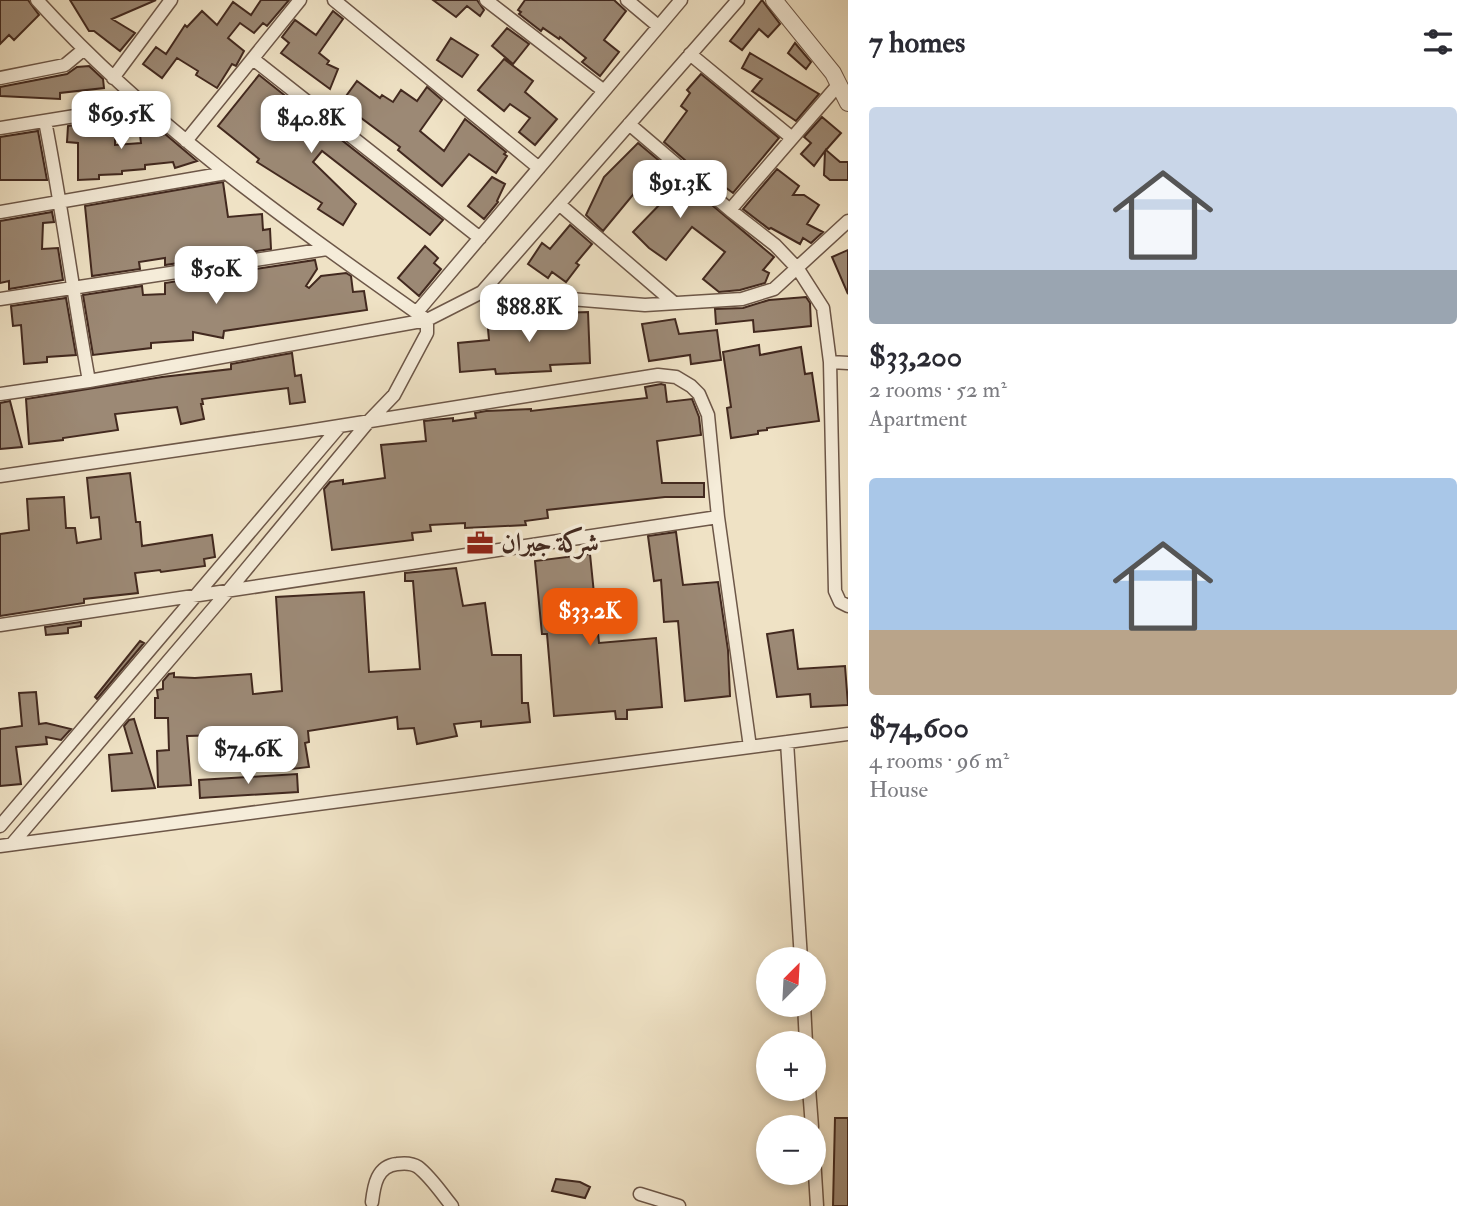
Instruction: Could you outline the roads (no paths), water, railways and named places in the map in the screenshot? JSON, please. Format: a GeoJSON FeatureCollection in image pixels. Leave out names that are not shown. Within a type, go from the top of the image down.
{"type":"FeatureCollection","features":[{"type":"Feature","properties":{"kind":"street"},"geometry":{"type":"LineString","coordinates":[[6,845],[142,691],[223,591],[394,395],[426,333],[422,316],[226,173],[142,105],[83,50],[37,0]]}},
{"type":"Feature","properties":{"kind":"street"},"geometry":{"type":"LineString","coordinates":[[113,78],[171,0]]}},
{"type":"Feature","properties":{"kind":"street"},"geometry":{"type":"LineString","coordinates":[[186,141],[300,0]]}},
{"type":"Feature","properties":{"kind":"street"},"geometry":{"type":"LineString","coordinates":[[334,0],[539,168]]}},
{"type":"Feature","properties":{"kind":"street"},"geometry":{"type":"LineString","coordinates":[[486,0],[604,91]]}},
{"type":"Feature","properties":{"kind":"street"},"geometry":{"type":"LineString","coordinates":[[627,0],[658,26]]}},
{"type":"Feature","properties":{"kind":"street"},"geometry":{"type":"LineString","coordinates":[[422,316],[480,238],[681,0]]}},
{"type":"Feature","properties":{"kind":"street"},"geometry":{"type":"LineString","coordinates":[[482,292],[738,0]]}},
{"type":"Feature","properties":{"kind":"street"},"geometry":{"type":"LineString","coordinates":[[774,0],[807,38],[839,84],[848,103]]}},
{"type":"Feature","properties":{"kind":"street"},"geometry":{"type":"LineString","coordinates":[[0,78],[65,65],[83,50]]}},
{"type":"Feature","properties":{"kind":"street"},"geometry":{"type":"LineString","coordinates":[[690,54],[792,138]]}},
{"type":"Feature","properties":{"kind":"street"},"geometry":{"type":"LineString","coordinates":[[253,59],[480,238]]}},
{"type":"Feature","properties":{"kind":"street"},"geometry":{"type":"LineString","coordinates":[[730,210],[839,84]]}},
{"type":"Feature","properties":{"kind":"street"},"geometry":{"type":"LineString","coordinates":[[0,128],[142,105]]}},
{"type":"Feature","properties":{"kind":"street"},"geometry":{"type":"LineString","coordinates":[[45,121],[61,201],[72,288],[89,381]]}},
{"type":"Feature","properties":{"kind":"street"},"geometry":{"type":"LineString","coordinates":[[629,124],[775,245],[798,269],[822,308],[830,362],[835,591],[841,602],[848,606]]}},
{"type":"Feature","properties":{"kind":"street"},"geometry":{"type":"LineString","coordinates":[[0,212],[226,173]]}},
{"type":"Feature","properties":{"kind":"street"},"geometry":{"type":"LineString","coordinates":[[559,204],[673,302]]}},
{"type":"Feature","properties":{"kind":"street"},"geometry":{"type":"LineString","coordinates":[[0,394],[89,381],[422,316],[482,292],[645,305],[742,299],[774,289],[848,221]]}},
{"type":"Feature","properties":{"kind":"street"},"geometry":{"type":"LineString","coordinates":[[0,299],[327,248]]}},
{"type":"Feature","properties":{"kind":"street"},"geometry":{"type":"LineString","coordinates":[[830,362],[848,363]]}},
{"type":"Feature","properties":{"kind":"street"},"geometry":{"type":"LineString","coordinates":[[0,476],[340,426],[658,375],[676,377],[699,394],[708,415],[718,517],[750,747]]}},
{"type":"Feature","properties":{"kind":"street"},"geometry":{"type":"LineString","coordinates":[[0,826],[340,426]]}},
{"type":"Feature","properties":{"kind":"street"},"geometry":{"type":"LineString","coordinates":[[0,625],[718,517]]}},
{"type":"Feature","properties":{"kind":"street"},"geometry":{"type":"LineString","coordinates":[[218,571],[223,591]]}},
{"type":"Feature","properties":{"kind":"street"},"geometry":{"type":"LineString","coordinates":[[135,668],[142,691]]}},
{"type":"Feature","properties":{"kind":"street"},"geometry":{"type":"LineString","coordinates":[[6,845],[848,734]]}},
{"type":"Feature","properties":{"kind":"street"},"geometry":{"type":"LineString","coordinates":[[787,742],[800,947]]}},
{"type":"Feature","properties":{"kind":"street"},"geometry":{"type":"LineString","coordinates":[[372,1202],[378,1175],[389,1165],[406,1163],[418,1167],[452,1206]]}},
{"type":"Feature","properties":{"kind":"street"},"geometry":{"type":"LineString","coordinates":[[816,1185],[817,1206]]}},
{"type":"Feature","properties":{"kind":"street"},"geometry":{"type":"LineString","coordinates":[[640,1194],[679,1206]]}},
{"type":"Feature","properties":{"kind":"place","name":"شركة جيران"},"geometry":{"type":"Point","coordinates":[480,543]}}]}
